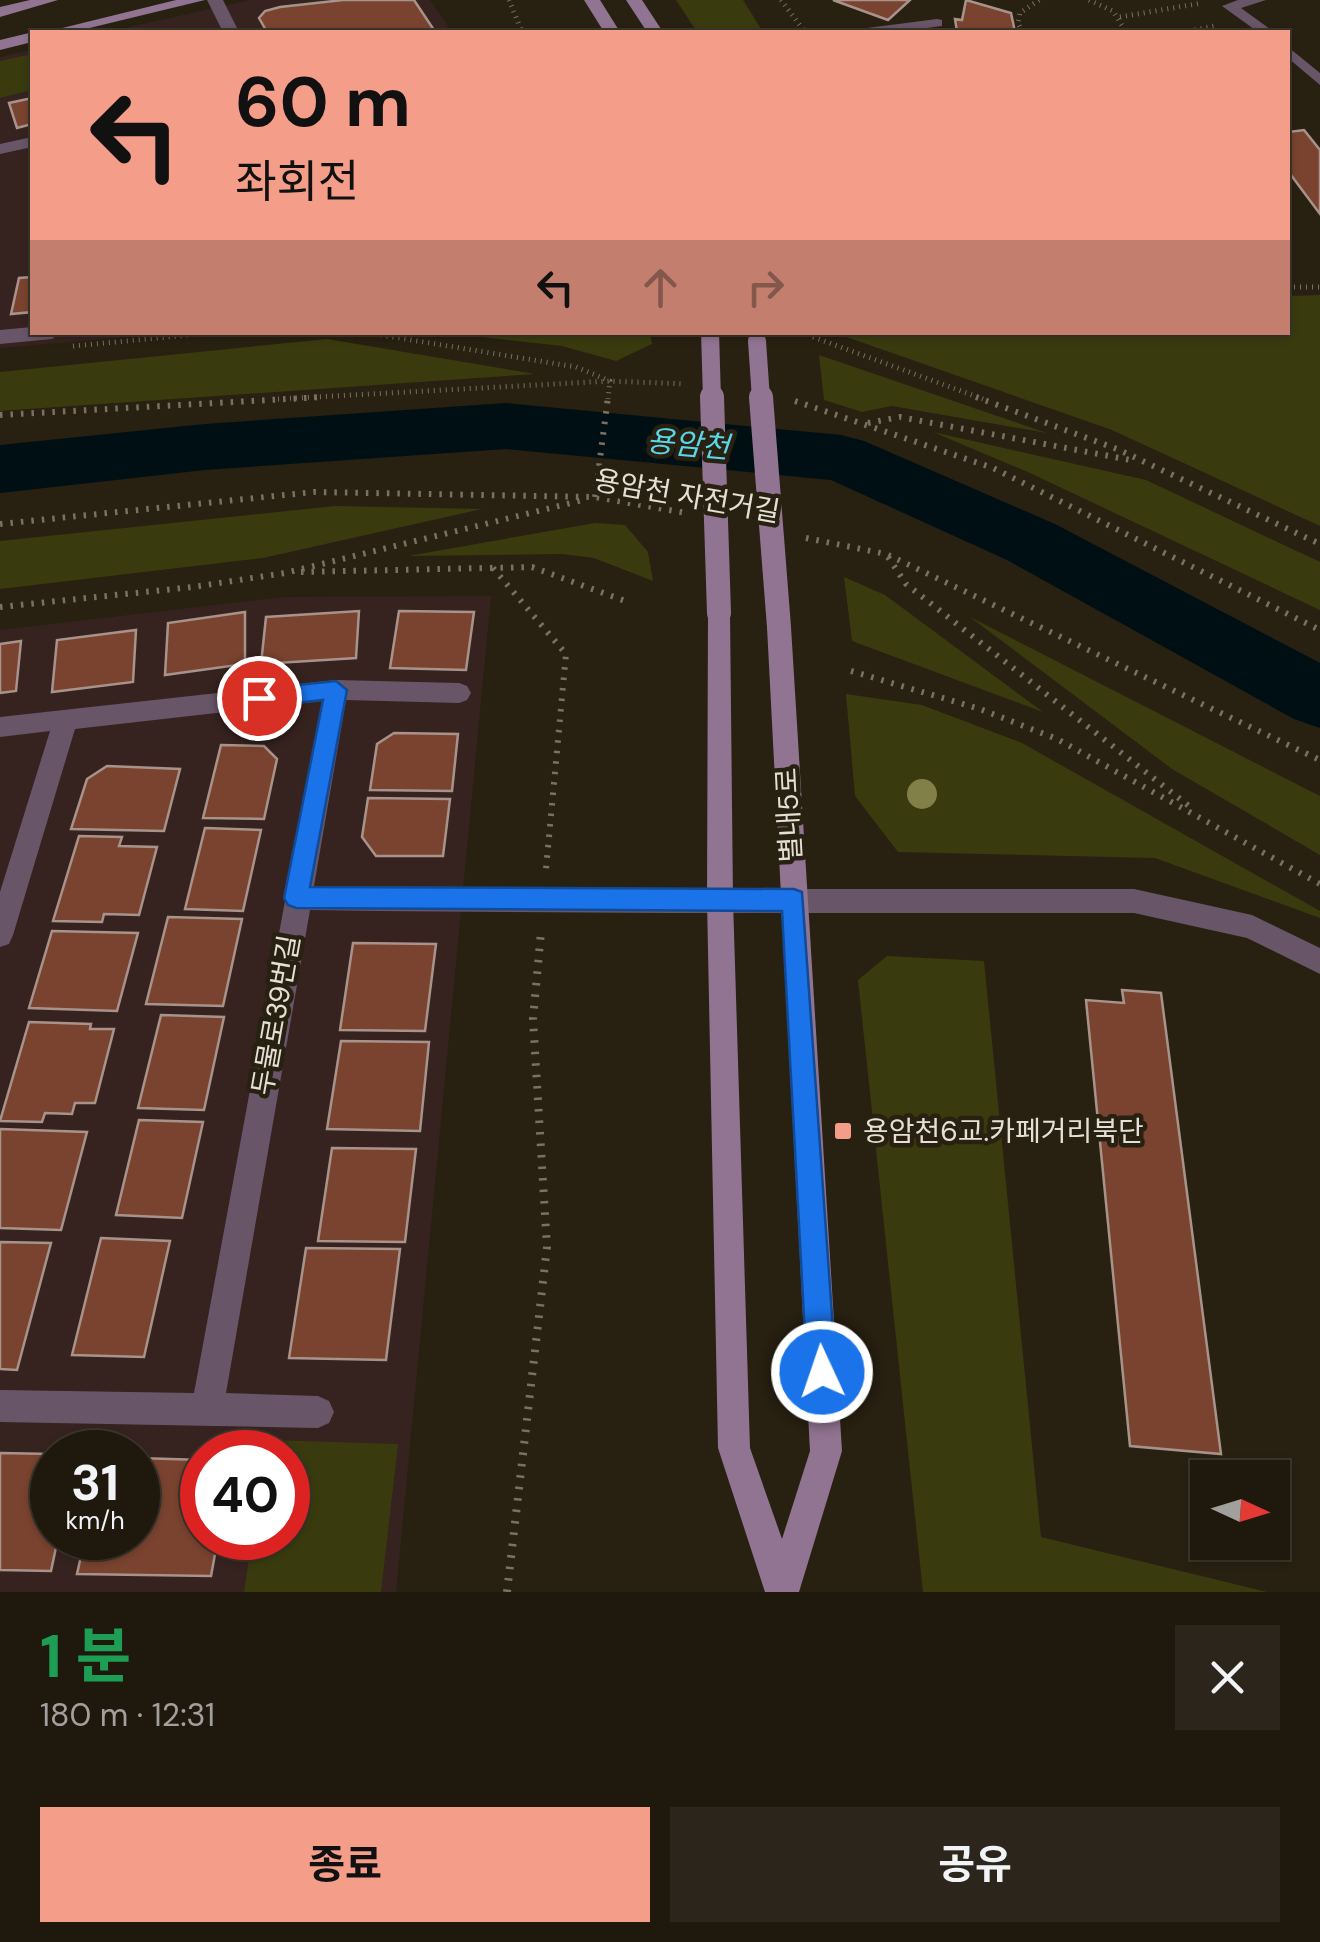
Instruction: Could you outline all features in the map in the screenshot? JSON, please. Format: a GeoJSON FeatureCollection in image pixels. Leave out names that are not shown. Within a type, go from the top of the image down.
{"type":"FeatureCollection","features":[{"type":"Feature","properties":{"kind":"street"},"geometry":{"type":"LineString","coordinates":[[0,12],[50,0]]}},
{"type":"Feature","properties":{"kind":"street"},"geometry":{"type":"LineString","coordinates":[[63,30],[197,0]]}},
{"type":"Feature","properties":{"kind":"street"},"geometry":{"type":"LineString","coordinates":[[215,0],[230,30]]}},
{"type":"Feature","properties":{"kind":"street"},"geometry":{"type":"LineString","coordinates":[[592,0],[611,30]]}},
{"type":"Feature","properties":{"kind":"street"},"geometry":{"type":"LineString","coordinates":[[634,0],[654,30]]}},
{"type":"Feature","properties":{"kind":"street"},"geometry":{"type":"LineString","coordinates":[[0,45],[30,38]]}},
{"type":"Feature","properties":{"kind":"street"},"geometry":{"type":"LineString","coordinates":[[0,149],[30,142]]}},
{"type":"Feature","properties":{"kind":"street"},"geometry":{"type":"LineString","coordinates":[[0,337],[30,334]]}},
{"type":"Feature","properties":{"kind":"street","name":"별내5로"},"geometry":{"type":"LineString","coordinates":[[710,335],[734,1448],[782,1591]]}},
{"type":"Feature","properties":{"kind":"street","name":"별내5로"},"geometry":{"type":"LineString","coordinates":[[756,337],[779,627],[826,1451],[782,1591]]}},
{"type":"Feature","properties":{"kind":"street"},"geometry":{"type":"LineString","coordinates":[[0,727],[336,690],[459,693]]}},
{"type":"Feature","properties":{"kind":"street","name":"두물로39번길"},"geometry":{"type":"LineString","coordinates":[[207,1410],[336,690]]}},
{"type":"Feature","properties":{"kind":"street"},"geometry":{"type":"LineString","coordinates":[[0,935],[66,719]]}},
{"type":"Feature","properties":{"kind":"street"},"geometry":{"type":"LineString","coordinates":[[296,898],[1134,901],[1252,927],[1320,962]]}},
{"type":"Feature","properties":{"kind":"street"},"geometry":{"type":"LineString","coordinates":[[0,1406],[318,1412]]}},
{"type":"Feature","properties":{"kind":"lane"},"geometry":{"type":"LineString","coordinates":[[1220,2],[1259,0]]}},
{"type":"Feature","properties":{"kind":"lane"},"geometry":{"type":"LineString","coordinates":[[1220,2],[1264,30]]}},
{"type":"Feature","properties":{"kind":"lane"},"geometry":{"type":"LineString","coordinates":[[888,30],[938,22]]}},
{"type":"Feature","properties":{"kind":"lane"},"geometry":{"type":"LineString","coordinates":[[1290,53],[1320,81]]}},
{"type":"Feature","properties":{"kind":"path"},"geometry":{"type":"LineString","coordinates":[[510,0],[521,30]]}},
{"type":"Feature","properties":{"kind":"path"},"geometry":{"type":"LineString","coordinates":[[780,0],[803,30]]}},
{"type":"Feature","properties":{"kind":"path"},"geometry":{"type":"LineString","coordinates":[[1021,30],[1020,12],[1038,0]]}},
{"type":"Feature","properties":{"kind":"path"},"geometry":{"type":"LineString","coordinates":[[1089,0],[1120,17],[1220,2]]}},
{"type":"Feature","properties":{"kind":"path"},"geometry":{"type":"LineString","coordinates":[[1120,17],[1125,30]]}},
{"type":"Feature","properties":{"kind":"path"},"geometry":{"type":"LineString","coordinates":[[1290,287],[1320,286]]}},
{"type":"Feature","properties":{"kind":"path"},"geometry":{"type":"LineString","coordinates":[[69,346],[188,335]]}},
{"type":"Feature","properties":{"kind":"path"},"geometry":{"type":"LineString","coordinates":[[381,335],[576,367],[610,382]]}},
{"type":"Feature","properties":{"kind":"path"},"geometry":{"type":"LineString","coordinates":[[813,337],[1147,463],[1320,544]]}},
{"type":"Feature","properties":{"kind":"path"},"geometry":{"type":"LineString","coordinates":[[0,607],[193,587],[285,573],[595,497],[610,382]]}},
{"type":"Feature","properties":{"kind":"path"},"geometry":{"type":"LineString","coordinates":[[0,415],[610,382],[698,384]]}},
{"type":"Feature","properties":{"kind":"path"},"geometry":{"type":"LineString","coordinates":[[788,398],[993,468],[1320,630]]}},
{"type":"Feature","properties":{"kind":"path"},"geometry":{"type":"LineString","coordinates":[[863,424],[900,417],[1147,463]]}},
{"type":"Feature","properties":{"kind":"path","name":"용암천 자전거길"},"geometry":{"type":"LineString","coordinates":[[0,524],[314,492],[595,497],[695,515]]}},
{"type":"Feature","properties":{"kind":"path","name":"용암천 자전거길"},"geometry":{"type":"LineString","coordinates":[[790,534],[886,554],[1320,760]]}},
{"type":"Feature","properties":{"kind":"path"},"geometry":{"type":"LineString","coordinates":[[886,554],[906,584],[1206,819]]}},
{"type":"Feature","properties":{"kind":"path"},"geometry":{"type":"LineString","coordinates":[[285,573],[532,567],[628,602]]}},
{"type":"Feature","properties":{"kind":"path"},"geometry":{"type":"LineString","coordinates":[[493,568],[566,654],[545,885]]}},
{"type":"Feature","properties":{"kind":"path"},"geometry":{"type":"LineString","coordinates":[[851,671],[980,709],[1057,739],[1320,884]]}},
{"type":"Feature","properties":{"kind":"path"},"geometry":{"type":"LineString","coordinates":[[507,1592],[547,1247],[532,1020],[541,923]]}},
{"type":"Feature","properties":{"kind":"shaded area"},"geometry":{"type":"Polygon","coordinates":[[[250,0],[430,0],[451,30],[116,30],[250,0]]]}},
{"type":"Feature","properties":{"kind":"shaded area"},"geometry":{"type":"Polygon","coordinates":[[[676,0],[743,0],[762,30],[696,30],[676,0]]]}},
{"type":"Feature","properties":{"kind":"shaded area"},"geometry":{"type":"Polygon","coordinates":[[[30,50],[30,335],[152,335],[0,348],[0,57],[30,50]]]}},
{"type":"Feature","properties":{"kind":"shaded area"},"geometry":{"type":"Polygon","coordinates":[[[30,54],[30,90],[0,98],[0,61],[30,54]]]}},
{"type":"Feature","properties":{"kind":"shaded area"},"geometry":{"type":"Polygon","coordinates":[[[1320,295],[1320,526],[1112,430],[841,335],[1290,335],[1290,296],[1320,295]]]}},
{"type":"Feature","properties":{"kind":"shaded area"},"geometry":{"type":"Polygon","coordinates":[[[464,335],[650,335],[652,344],[616,361],[562,346],[464,335]]]}},
{"type":"Feature","properties":{"kind":"shaded area"},"geometry":{"type":"Polygon","coordinates":[[[327,339],[535,374],[0,411],[0,372],[327,339]]]}},
{"type":"Feature","properties":{"kind":"shaded area"},"geometry":{"type":"Polygon","coordinates":[[[819,355],[1047,433],[892,406],[862,412],[824,400],[819,355]]]}},
{"type":"Feature","properties":{"kind":"shaded area"},"geometry":{"type":"Polygon","coordinates":[[[933,432],[1146,480],[1320,562],[1320,610],[1030,473],[933,432]]]}},
{"type":"Feature","properties":{"kind":"shaded area"},"geometry":{"type":"Polygon","coordinates":[[[335,506],[482,509],[263,558],[0,589],[0,541],[335,506]]]}},
{"type":"Feature","properties":{"kind":"shaded area"},"geometry":{"type":"Polygon","coordinates":[[[595,523],[625,525],[648,552],[653,581],[594,558],[562,554],[408,556],[595,523]]]}},
{"type":"Feature","properties":{"kind":"shaded area"},"geometry":{"type":"Polygon","coordinates":[[[844,577],[885,595],[1043,712],[852,641],[844,577]]]}},
{"type":"Feature","properties":{"kind":"shaded area"},"geometry":{"type":"Polygon","coordinates":[[[491,596],[396,1592],[0,1592],[0,630],[284,597],[491,596]]]}},
{"type":"Feature","properties":{"kind":"shaded area"},"geometry":{"type":"Polygon","coordinates":[[[970,617],[1320,796],[1320,855],[1172,769],[970,617]]]}},
{"type":"Feature","properties":{"kind":"shaded area"},"geometry":{"type":"Polygon","coordinates":[[[846,694],[922,705],[1022,743],[1320,911],[1320,918],[1155,858],[898,852],[855,796],[846,694]]]}},
{"type":"Feature","properties":{"kind":"shaded area"},"geometry":{"type":"Polygon","coordinates":[[[887,956],[984,961],[1041,1537],[1267,1592],[923,1592],[858,980],[887,956]]]}},
{"type":"Feature","properties":{"kind":"shaded area"},"geometry":{"type":"Polygon","coordinates":[[[310,1441],[398,1444],[381,1592],[244,1592],[249,1560],[310,1560],[310,1441]]]}},
{"type":"Feature","properties":{"kind":"building"},"geometry":{"type":"Polygon","coordinates":[[[343,0],[414,0],[434,30],[266,30],[259,18],[265,11],[343,0]]]}},
{"type":"Feature","properties":{"kind":"building"},"geometry":{"type":"Polygon","coordinates":[[[833,0],[910,0],[888,20],[833,0]]]}},
{"type":"Feature","properties":{"kind":"building"},"geometry":{"type":"Polygon","coordinates":[[[966,0],[1011,13],[1015,30],[957,30],[955,19],[962,20],[966,0]]]}},
{"type":"Feature","properties":{"kind":"building"},"geometry":{"type":"Polygon","coordinates":[[[30,98],[30,125],[17,128],[9,103],[30,98]]]}},
{"type":"Feature","properties":{"kind":"building"},"geometry":{"type":"Polygon","coordinates":[[[1304,130],[1320,150],[1320,214],[1290,174],[1290,132],[1304,130]]]}},
{"type":"Feature","properties":{"kind":"building"},"geometry":{"type":"Polygon","coordinates":[[[30,277],[30,312],[11,314],[19,278],[30,277]]]}},
{"type":"Feature","properties":{"kind":"building"},"geometry":{"type":"Polygon","coordinates":[[[359,611],[356,658],[261,664],[266,617],[359,611]]]}},
{"type":"Feature","properties":{"kind":"building"},"geometry":{"type":"Polygon","coordinates":[[[399,611],[474,612],[466,670],[390,668],[399,611]]]}},
{"type":"Feature","properties":{"kind":"building"},"geometry":{"type":"Polygon","coordinates":[[[245,612],[245,664],[165,675],[168,623],[245,612]]]}},
{"type":"Feature","properties":{"kind":"building"},"geometry":{"type":"Polygon","coordinates":[[[136,630],[133,682],[52,692],[57,640],[136,630]]]}},
{"type":"Feature","properties":{"kind":"building"},"geometry":{"type":"Polygon","coordinates":[[[21,641],[16,691],[0,693],[0,644],[21,641]]]}},
{"type":"Feature","properties":{"kind":"building"},"geometry":{"type":"Polygon","coordinates":[[[394,733],[458,734],[452,791],[370,790],[377,744],[394,733]]]}},
{"type":"Feature","properties":{"kind":"building"},"geometry":{"type":"Polygon","coordinates":[[[221,745],[264,746],[277,759],[264,819],[203,818],[221,745]]]}},
{"type":"Feature","properties":{"kind":"building"},"geometry":{"type":"Polygon","coordinates":[[[107,766],[180,769],[164,831],[71,829],[87,779],[107,766]]]}},
{"type":"Feature","properties":{"kind":"building"},"geometry":{"type":"Polygon","coordinates":[[[368,798],[450,799],[443,856],[376,856],[362,837],[368,798]]]}},
{"type":"Feature","properties":{"kind":"building"},"geometry":{"type":"Polygon","coordinates":[[[205,828],[261,830],[243,911],[185,909],[205,828]]]}},
{"type":"Feature","properties":{"kind":"building"},"geometry":{"type":"Polygon","coordinates":[[[79,836],[122,837],[119,846],[157,847],[139,915],[104,914],[102,922],[53,921],[79,836]]]}},
{"type":"Feature","properties":{"kind":"building"},"geometry":{"type":"Polygon","coordinates":[[[168,917],[242,919],[223,1006],[146,1004],[168,917]]]}},
{"type":"Feature","properties":{"kind":"building"},"geometry":{"type":"Polygon","coordinates":[[[52,931],[138,933],[117,1011],[29,1008],[52,931]]]}},
{"type":"Feature","properties":{"kind":"building"},"geometry":{"type":"Polygon","coordinates":[[[353,943],[436,944],[425,1031],[340,1030],[353,943]]]}},
{"type":"Feature","properties":{"kind":"building"},"geometry":{"type":"Polygon","coordinates":[[[1122,990],[1161,993],[1221,1454],[1130,1446],[1086,1000],[1124,1003],[1122,990]]]}},
{"type":"Feature","properties":{"kind":"building"},"geometry":{"type":"Polygon","coordinates":[[[161,1015],[224,1017],[204,1110],[138,1108],[161,1015]]]}},
{"type":"Feature","properties":{"kind":"building"},"geometry":{"type":"Polygon","coordinates":[[[29,1022],[91,1024],[90,1029],[114,1029],[95,1103],[75,1103],[72,1114],[45,1113],[42,1122],[0,1121],[29,1022]]]}},
{"type":"Feature","properties":{"kind":"building"},"geometry":{"type":"Polygon","coordinates":[[[341,1041],[429,1042],[420,1131],[327,1129],[341,1041]]]}},
{"type":"Feature","properties":{"kind":"building"},"geometry":{"type":"Polygon","coordinates":[[[139,1120],[203,1122],[182,1218],[116,1215],[139,1120]]]}},
{"type":"Feature","properties":{"kind":"building"},"geometry":{"type":"Polygon","coordinates":[[[0,1129],[87,1132],[61,1230],[0,1228],[0,1129]]]}},
{"type":"Feature","properties":{"kind":"building"},"geometry":{"type":"Polygon","coordinates":[[[332,1148],[416,1149],[405,1242],[318,1241],[332,1148]]]}},
{"type":"Feature","properties":{"kind":"building"},"geometry":{"type":"Polygon","coordinates":[[[101,1238],[170,1241],[144,1357],[72,1355],[101,1238]]]}},
{"type":"Feature","properties":{"kind":"building"},"geometry":{"type":"Polygon","coordinates":[[[0,1242],[51,1243],[17,1370],[0,1369],[0,1242]]]}},
{"type":"Feature","properties":{"kind":"building"},"geometry":{"type":"Polygon","coordinates":[[[306,1248],[400,1249],[386,1360],[289,1358],[306,1248]]]}},
{"type":"Feature","properties":{"kind":"building"},"geometry":{"type":"Polygon","coordinates":[[[0,1453],[30,1454],[30,1560],[53,1560],[51,1571],[0,1570],[0,1453]]]}},
{"type":"Feature","properties":{"kind":"building"},"geometry":{"type":"Polygon","coordinates":[[[160,1459],[180,1459],[180,1560],[214,1560],[211,1576],[77,1574],[80,1560],[160,1560],[160,1459]]]}},
{"type":"Feature","properties":{"kind":"waterway","name":"용암천"},"geometry":{"type":"LineString","coordinates":[[0,469],[205,447],[506,426],[841,458],[1031,542],[1320,698]]}},
{"type":"Feature","properties":{"kind":"place","name":"용암천6교.카페거리북단"},"geometry":{"type":"Point","coordinates":[843,1131]}},
{"type":"Feature","properties":{"kind":"route"},"geometry":{"type":"LineString","coordinates":[[259,698],[336,690],[296,898],[794,900],[822,1372]]}}]}
